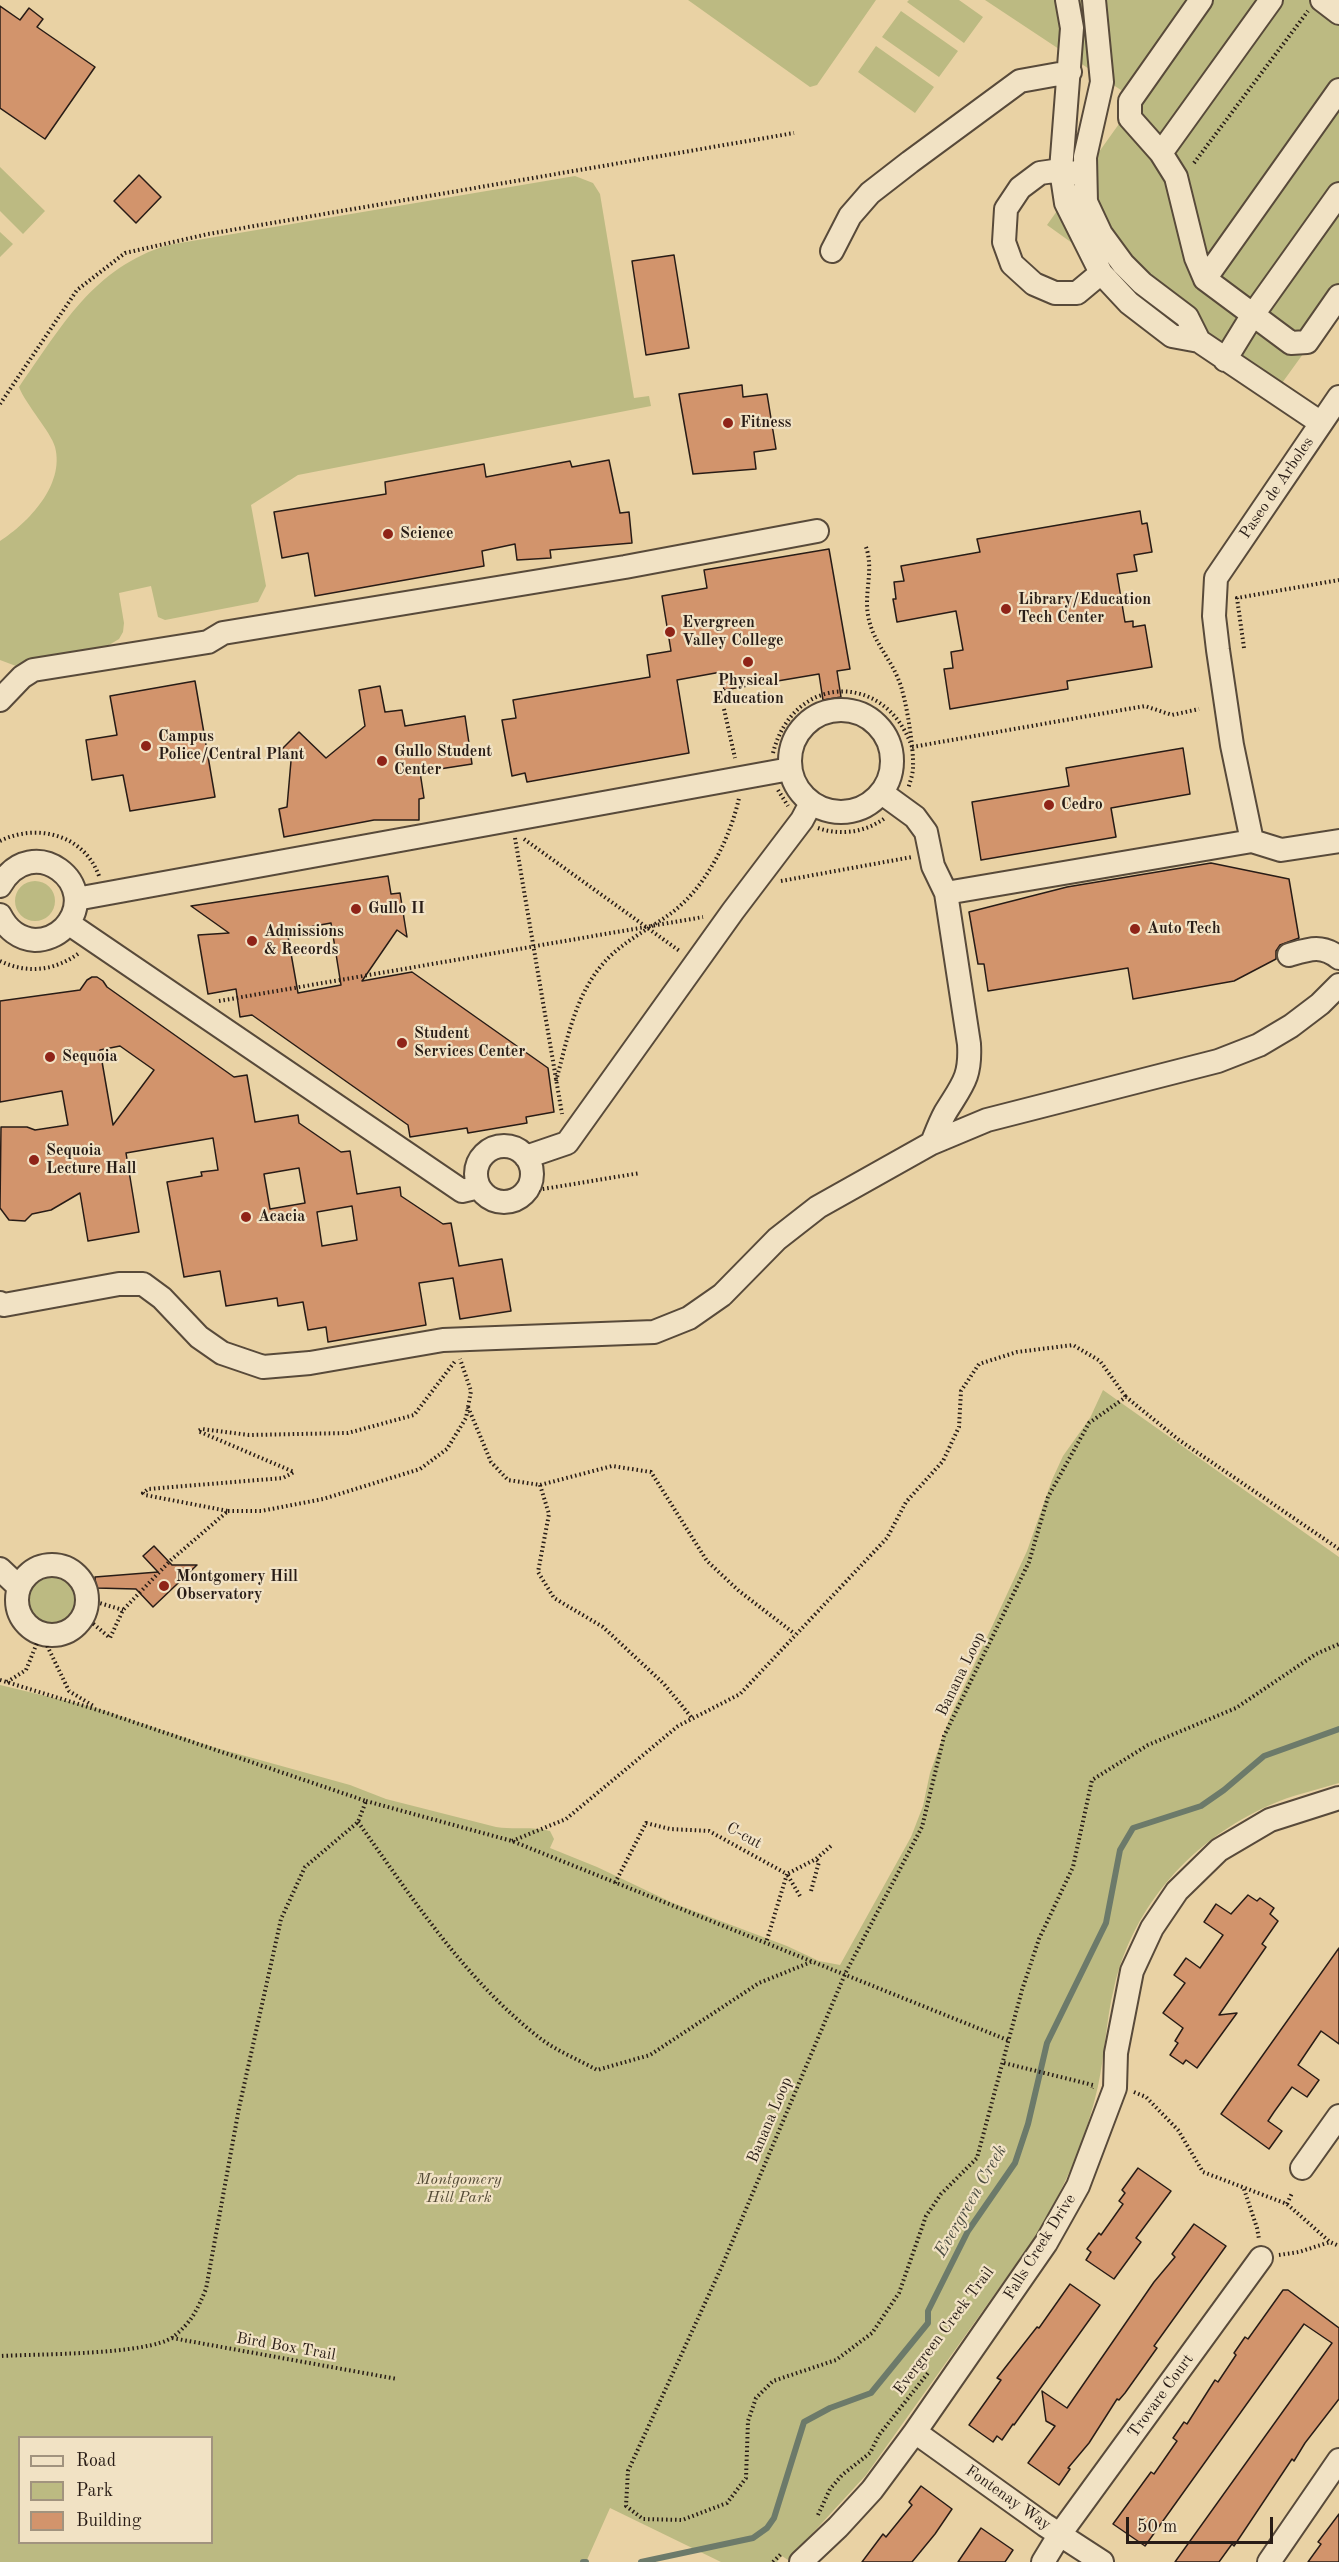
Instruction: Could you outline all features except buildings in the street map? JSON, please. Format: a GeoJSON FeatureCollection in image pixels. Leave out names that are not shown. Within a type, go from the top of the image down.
{"type":"FeatureCollection","features":[{"type":"Feature","properties":{"kind":"street"},"geometry":{"type":"LineString","coordinates":[[1067,0],[1072,28],[1061,170],[1066,203],[1101,273],[1129,303],[1172,336],[1199,341],[1321,423]]}},
{"type":"Feature","properties":{"kind":"street"},"geometry":{"type":"LineString","coordinates":[[1094,0],[1101,82],[1085,157],[1086,202],[1101,234],[1123,264],[1142,283],[1187,316],[1199,341]]}},
{"type":"Feature","properties":{"kind":"street"},"geometry":{"type":"LineString","coordinates":[[1201,0],[1132,97],[1130,118],[1161,153],[1176,177],[1196,258],[1205,279],[1291,343],[1307,342],[1339,296]]}},
{"type":"Feature","properties":{"kind":"street"},"geometry":{"type":"LineString","coordinates":[[1161,153],[1270,0]]}},
{"type":"Feature","properties":{"kind":"street"},"geometry":{"type":"LineString","coordinates":[[832,251],[850,216],[870,194],[910,162],[1020,81],[1070,72]]}},
{"type":"Feature","properties":{"kind":"street"},"geometry":{"type":"LineString","coordinates":[[1101,82],[1118,87],[1132,97]]}},
{"type":"Feature","properties":{"kind":"street"},"geometry":{"type":"LineString","coordinates":[[1205,279],[1339,90]]}},
{"type":"Feature","properties":{"kind":"street"},"geometry":{"type":"LineString","coordinates":[[1085,175],[1061,170],[1040,173],[1020,188],[1006,209],[1004,242],[1012,264],[1034,284],[1055,293],[1077,293],[1101,273]]}},
{"type":"Feature","properties":{"kind":"street"},"geometry":{"type":"LineString","coordinates":[[1225,360],[1252,316],[1339,194]]}},
{"type":"Feature","properties":{"kind":"street","name":"Paseo de Arboles"},"geometry":{"type":"LineString","coordinates":[[1252,841],[1232,745],[1217,638],[1214,616],[1216,578],[1339,397]]}},
{"type":"Feature","properties":{"kind":"street"},"geometry":{"type":"LineString","coordinates":[[0,700],[22,677],[33,670],[208,642],[223,633],[625,567],[818,531]]}},
{"type":"Feature","properties":{"kind":"street"},"geometry":{"type":"LineString","coordinates":[[781,771],[797,734],[810,720],[826,712],[845,710],[862,714],[878,725],[888,740],[892,758],[890,776],[882,792],[863,807],[840,813],[825,810],[806,811]]}},
{"type":"Feature","properties":{"kind":"street"},"geometry":{"type":"LineString","coordinates":[[76,899],[781,771]]}},
{"type":"Feature","properties":{"kind":"street"},"geometry":{"type":"LineString","coordinates":[[781,771],[797,788],[806,811]]}},
{"type":"Feature","properties":{"kind":"street"},"geometry":{"type":"LineString","coordinates":[[882,792],[915,817],[926,832],[933,866],[946,893],[970,1065],[962,1090],[944,1114],[932,1143]]}},
{"type":"Feature","properties":{"kind":"street"},"geometry":{"type":"LineString","coordinates":[[526,1157],[567,1143],[806,811]]}},
{"type":"Feature","properties":{"kind":"street"},"geometry":{"type":"LineString","coordinates":[[946,893],[1252,841],[1281,850],[1339,841]]}},
{"type":"Feature","properties":{"kind":"street"},"geometry":{"type":"LineString","coordinates":[[0,915],[13,932],[24,938],[36,940],[60,932],[74,912],[76,899],[73,885],[66,874],[55,866],[42,862],[28,862],[15,868],[2,879]]}},
{"type":"Feature","properties":{"kind":"street"},"geometry":{"type":"LineString","coordinates":[[68,923],[462,1191],[479,1187]]}},
{"type":"Feature","properties":{"kind":"street"},"geometry":{"type":"LineString","coordinates":[[1289,955],[1316,947],[1332,952],[1339,958]]}},
{"type":"Feature","properties":{"kind":"street"},"geometry":{"type":"LineString","coordinates":[[0,1303],[4,1305],[119,1284],[143,1284],[162,1298],[199,1337],[222,1353],[263,1367],[310,1363],[443,1340],[654,1332],[689,1318],[722,1295],[777,1239],[818,1208],[932,1143],[987,1120],[1218,1061],[1259,1045],[1291,1026],[1320,1004],[1339,985]]}},
{"type":"Feature","properties":{"kind":"street"},"geometry":{"type":"LineString","coordinates":[[502,1146],[520,1151],[526,1157],[532,1174],[525,1192],[510,1201],[501,1202],[492,1199],[479,1187],[476,1168],[485,1153],[502,1146]]}},
{"type":"Feature","properties":{"kind":"street"},"geometry":{"type":"LineString","coordinates":[[47,1564],[60,1565],[71,1570],[81,1579],[86,1590],[85,1609],[76,1625],[65,1632],[53,1635],[41,1633],[30,1628],[22,1620],[18,1609],[19,1587],[35,1568],[47,1564]]}},
{"type":"Feature","properties":{"kind":"street"},"geometry":{"type":"LineString","coordinates":[[0,1569],[19,1587]]}},
{"type":"Feature","properties":{"kind":"street","name":"Falls Creek Drive"},"geometry":{"type":"LineString","coordinates":[[794,2555],[838,2527],[872,2490],[1046,2243],[1078,2186],[1115,2088],[1116,2053],[1132,1971],[1152,1928],[1177,1891],[1219,1850],[1270,1820],[1339,1798]]}},
{"type":"Feature","properties":{"kind":"street"},"geometry":{"type":"LineString","coordinates":[[1302,2168],[1339,2116]]}},
{"type":"Feature","properties":{"kind":"street","name":"Trovare Court"},"geometry":{"type":"LineString","coordinates":[[1042,2562],[1261,2258]]}},
{"type":"Feature","properties":{"kind":"street","name":"Fontenay Way"},"geometry":{"type":"LineString","coordinates":[[915,2432],[1102,2562]]}},
{"type":"Feature","properties":{"kind":"street"},"geometry":{"type":"LineString","coordinates":[[1269,2562],[1339,2460]]}},
{"type":"Feature","properties":{"kind":"path"},"geometry":{"type":"LineString","coordinates":[[1194,163],[1329,5]]}},
{"type":"Feature","properties":{"kind":"path"},"geometry":{"type":"LineString","coordinates":[[0,404],[77,290],[125,253],[208,234],[794,133]]}},
{"type":"Feature","properties":{"kind":"path"},"geometry":{"type":"LineString","coordinates":[[0,392],[9,392]]}},
{"type":"Feature","properties":{"kind":"path"},"geometry":{"type":"LineString","coordinates":[[866,548],[870,560],[866,599],[868,616],[875,640],[900,682],[912,747]]}},
{"type":"Feature","properties":{"kind":"path"},"geometry":{"type":"LineString","coordinates":[[1244,648],[1237,598],[1339,580]]}},
{"type":"Feature","properties":{"kind":"path"},"geometry":{"type":"LineString","coordinates":[[806,811],[783,799],[781,771],[773,754],[777,735],[787,719],[801,705],[819,696],[839,692],[859,693],[877,700],[893,712],[905,729],[912,747]]}},
{"type":"Feature","properties":{"kind":"path"},"geometry":{"type":"LineString","coordinates":[[912,747],[1145,706],[1172,715],[1198,709]]}},
{"type":"Feature","properties":{"kind":"path"},"geometry":{"type":"LineString","coordinates":[[556,1081],[574,1013],[601,966],[647,927],[671,913],[709,870],[734,819],[740,792],[740,779],[724,709]]}},
{"type":"Feature","properties":{"kind":"path"},"geometry":{"type":"LineString","coordinates":[[567,1143],[514,831],[696,962]]}},
{"type":"Feature","properties":{"kind":"path"},"geometry":{"type":"LineString","coordinates":[[751,887],[931,854]]}},
{"type":"Feature","properties":{"kind":"path"},"geometry":{"type":"LineString","coordinates":[[190,1006],[733,911]]}},
{"type":"Feature","properties":{"kind":"path"},"geometry":{"type":"LineString","coordinates":[[525,1192],[640,1173]]}},
{"type":"Feature","properties":{"kind":"path"},"geometry":{"type":"LineString","coordinates":[[512,1841],[566,1819],[678,1726],[740,1694],[887,1538],[906,1502],[943,1461],[958,1427],[961,1391],[979,1364],[1017,1352],[1073,1345],[1100,1361],[1126,1397],[1179,1440],[1339,1549]]}},
{"type":"Feature","properties":{"kind":"path"},"geometry":{"type":"LineString","coordinates":[[459,1356],[471,1391],[468,1407],[466,1418],[447,1449],[420,1469],[323,1499],[261,1512],[228,1511],[143,1493],[147,1489],[284,1478],[294,1472],[198,1431],[202,1429],[249,1435],[348,1433],[414,1415],[459,1356]]}},
{"type":"Feature","properties":{"kind":"path","name":"Banana Loop"},"geometry":{"type":"LineString","coordinates":[[1004,2063],[977,2158],[942,2194],[926,2216],[899,2293],[872,2332],[836,2360],[773,2381],[756,2398],[748,2421],[746,2478],[727,2503],[682,2520],[643,2519],[626,2506],[628,2471],[722,2266],[845,1974],[922,1827],[944,1736],[1029,1562],[1048,1497],[1089,1423],[1126,1397]]}},
{"type":"Feature","properties":{"kind":"path"},"geometry":{"type":"LineString","coordinates":[[468,1407],[491,1462],[508,1480],[540,1485],[612,1466],[638,1468],[651,1472],[707,1561],[739,1591],[795,1634]]}},
{"type":"Feature","properties":{"kind":"path"},"geometry":{"type":"LineString","coordinates":[[540,1485],[549,1514],[538,1572],[555,1598],[603,1627],[664,1684],[693,1718]]}},
{"type":"Feature","properties":{"kind":"path"},"geometry":{"type":"LineString","coordinates":[[123,1610],[96,1602],[85,1609],[111,1638],[123,1610],[171,1560],[228,1511]]}},
{"type":"Feature","properties":{"kind":"path"},"geometry":{"type":"LineString","coordinates":[[7,1682],[26,1670],[41,1633]]}},
{"type":"Feature","properties":{"kind":"path"},"geometry":{"type":"LineString","coordinates":[[41,1633],[69,1691],[101,1711]]}},
{"type":"Feature","properties":{"kind":"path"},"geometry":{"type":"LineString","coordinates":[[1090,2095],[1093,2085],[1004,2063],[1022,1990],[1039,1939],[1073,1867],[1092,1780],[1148,1745],[1236,1708],[1316,1654],[1339,1644]]}},
{"type":"Feature","properties":{"kind":"path"},"geometry":{"type":"LineString","coordinates":[[0,1680],[101,1711],[366,1801],[512,1841],[1010,2041]]}},
{"type":"Feature","properties":{"kind":"path"},"geometry":{"type":"LineString","coordinates":[[0,2356],[141,2348],[171,2338],[195,2316],[206,2289],[239,2108],[281,1919],[305,1867],[358,1822],[366,1801]]}},
{"type":"Feature","properties":{"kind":"path"},"geometry":{"type":"LineString","coordinates":[[358,1822],[426,1918],[487,1990],[542,2040],[597,2070],[650,2055],[759,1983],[812,1961]]}},
{"type":"Feature","properties":{"kind":"path","name":"C-cut"},"geometry":{"type":"LineString","coordinates":[[615,1883],[646,1823],[670,1829],[709,1831],[787,1874]]}},
{"type":"Feature","properties":{"kind":"path"},"geometry":{"type":"LineString","coordinates":[[766,1943],[787,1874],[816,1859],[832,1845]]}},
{"type":"Feature","properties":{"kind":"path"},"geometry":{"type":"LineString","coordinates":[[811,1891],[819,1862],[816,1859]]}},
{"type":"Feature","properties":{"kind":"path"},"geometry":{"type":"LineString","coordinates":[[787,1874],[800,1896]]}},
{"type":"Feature","properties":{"kind":"path"},"geometry":{"type":"LineString","coordinates":[[1134,2092],[1146,2097],[1178,2130],[1203,2172],[1287,2204],[1330,2242],[1339,2246]]}},
{"type":"Feature","properties":{"kind":"path"},"geometry":{"type":"LineString","coordinates":[[1244,2188],[1257,2228],[1261,2258],[1299,2252],[1330,2242]]}},
{"type":"Feature","properties":{"kind":"path"},"geometry":{"type":"LineString","coordinates":[[1287,2204],[1292,2193]]}},
{"type":"Feature","properties":{"kind":"path","name":"Bird Box Trail"},"geometry":{"type":"LineString","coordinates":[[171,2338],[397,2379]]}},
{"type":"Feature","properties":{"kind":"path","name":"Evergreen Creek Trail"},"geometry":{"type":"LineString","coordinates":[[814,2524],[830,2489],[842,2475],[870,2453],[879,2435],[930,2371]]}},
{"type":"Feature","properties":{"kind":"path"},"geometry":{"type":"LineString","coordinates":[[773,2562],[794,2555]]}},
{"type":"Feature","properties":{"kind":"green space"},"geometry":{"type":"Polygon","coordinates":[[[688,0],[876,0],[817,85],[810,87],[688,0]]]}},
{"type":"Feature","properties":{"kind":"green space"},"geometry":{"type":"Polygon","coordinates":[[[909,0],[959,0],[983,17],[964,43],[907,2],[909,0]]]}},
{"type":"Feature","properties":{"kind":"green space"},"geometry":{"type":"Polygon","coordinates":[[[985,0],[1339,0],[1339,304],[1277,390],[1047,225],[1136,100],[985,0]]]}},
{"type":"Feature","properties":{"kind":"green space"},"geometry":{"type":"Polygon","coordinates":[[[901,11],[958,51],[939,77],[882,37],[901,11]]]}},
{"type":"Feature","properties":{"kind":"green space"},"geometry":{"type":"Polygon","coordinates":[[[876,46],[934,87],[915,113],[858,72],[876,46]]]}},
{"type":"Feature","properties":{"kind":"green space"},"geometry":{"type":"Polygon","coordinates":[[[0,167],[45,211],[23,234],[0,211],[0,167]]]}},
{"type":"Feature","properties":{"kind":"green space"},"geometry":{"type":"Polygon","coordinates":[[[575,176],[593,183],[600,194],[634,398],[649,396],[651,406],[298,475],[251,505],[266,586],[258,602],[165,620],[158,617],[151,586],[119,593],[124,623],[123,632],[119,639],[104,648],[16,666],[0,660],[0,541],[22,524],[42,502],[55,475],[57,461],[53,441],[19,387],[65,321],[99,284],[119,268],[142,255],[168,245],[575,176]]]}},
{"type":"Feature","properties":{"kind":"green space"},"geometry":{"type":"Polygon","coordinates":[[[0,232],[13,244],[0,257],[0,232]]]}},
{"type":"Feature","properties":{"kind":"green space"},"geometry":{"type":"Polygon","coordinates":[[[35,881],[49,887],[55,901],[49,915],[35,921],[21,915],[15,901],[21,887],[35,881]]]}},
{"type":"Feature","properties":{"kind":"green space","name":"Montgomery Hill Park"},"geometry":{"type":"Polygon","coordinates":[[[1103,1390],[1339,1557],[1339,1783],[1278,1801],[1242,1819],[1216,1836],[1192,1856],[1170,1878],[1151,1903],[1123,1958],[1114,1988],[1100,2074],[1087,2126],[1065,2182],[1046,2218],[1036,2236],[866,2475],[788,2560],[782,2556],[777,2562],[721,2562],[610,2508],[586,2562],[0,2562],[0,1685],[96,1708],[213,1747],[350,1785],[386,1799],[496,1827],[550,1831],[554,1839],[550,1848],[597,1867],[673,1903],[787,1946],[819,1961],[840,1965],[911,1837],[923,1806],[930,1773],[950,1717],[1027,1551],[1063,1456],[1090,1418],[1103,1390]]]}},
{"type":"Feature","properties":{"kind":"green space"},"geometry":{"type":"Polygon","coordinates":[[[48,1573],[58,1573],[72,1580],[79,1599],[72,1618],[58,1625],[48,1625],[38,1621],[31,1614],[27,1604],[27,1594],[31,1584],[38,1577],[48,1573]]]}},
{"type":"Feature","properties":{"kind":"waterway","name":"Evergreen Creek"},"geometry":{"type":"LineString","coordinates":[[641,2562],[753,2538],[767,2528],[774,2518],[804,2422],[830,2408],[871,2393],[928,2323],[928,2311],[968,2231],[1015,2163],[1028,2124],[1047,2043],[1106,1923],[1120,1850],[1133,1828],[1201,1806],[1264,1756],[1339,1729]]}},
{"type":"Feature","properties":{"kind":"place","name":"Fitness"},"geometry":{"type":"Point","coordinates":[728,423]}},
{"type":"Feature","properties":{"kind":"place","name":"Science"},"geometry":{"type":"Point","coordinates":[388,534]}},
{"type":"Feature","properties":{"kind":"place","name":"Library/Education Tech Center"},"geometry":{"type":"Point","coordinates":[1006,609]}},
{"type":"Feature","properties":{"kind":"place","name":"Evergreen Valley College"},"geometry":{"type":"Point","coordinates":[670,632]}},
{"type":"Feature","properties":{"kind":"place","name":"Physical Education"},"geometry":{"type":"Point","coordinates":[748,662]}},
{"type":"Feature","properties":{"kind":"place","name":"Campus Police/Central Plant"},"geometry":{"type":"Point","coordinates":[146,746]}},
{"type":"Feature","properties":{"kind":"place","name":"Gullo Student Center"},"geometry":{"type":"Point","coordinates":[382,761]}},
{"type":"Feature","properties":{"kind":"place","name":"Cedro"},"geometry":{"type":"Point","coordinates":[1049,805]}},
{"type":"Feature","properties":{"kind":"place","name":"Gullo II"},"geometry":{"type":"Point","coordinates":[356,909]}},
{"type":"Feature","properties":{"kind":"place","name":"Auto Tech"},"geometry":{"type":"Point","coordinates":[1135,929]}},
{"type":"Feature","properties":{"kind":"place","name":"Admissions & Records"},"geometry":{"type":"Point","coordinates":[252,941]}},
{"type":"Feature","properties":{"kind":"place","name":"Student Services Center"},"geometry":{"type":"Point","coordinates":[402,1043]}},
{"type":"Feature","properties":{"kind":"place","name":"Sequoia"},"geometry":{"type":"Point","coordinates":[50,1057]}},
{"type":"Feature","properties":{"kind":"place","name":"Sequoia Lecture Hall"},"geometry":{"type":"Point","coordinates":[34,1160]}},
{"type":"Feature","properties":{"kind":"place","name":"Acacia"},"geometry":{"type":"Point","coordinates":[246,1217]}},
{"type":"Feature","properties":{"kind":"place","name":"Montgomery Hill Observatory"},"geometry":{"type":"Point","coordinates":[164,1586]}}]}
